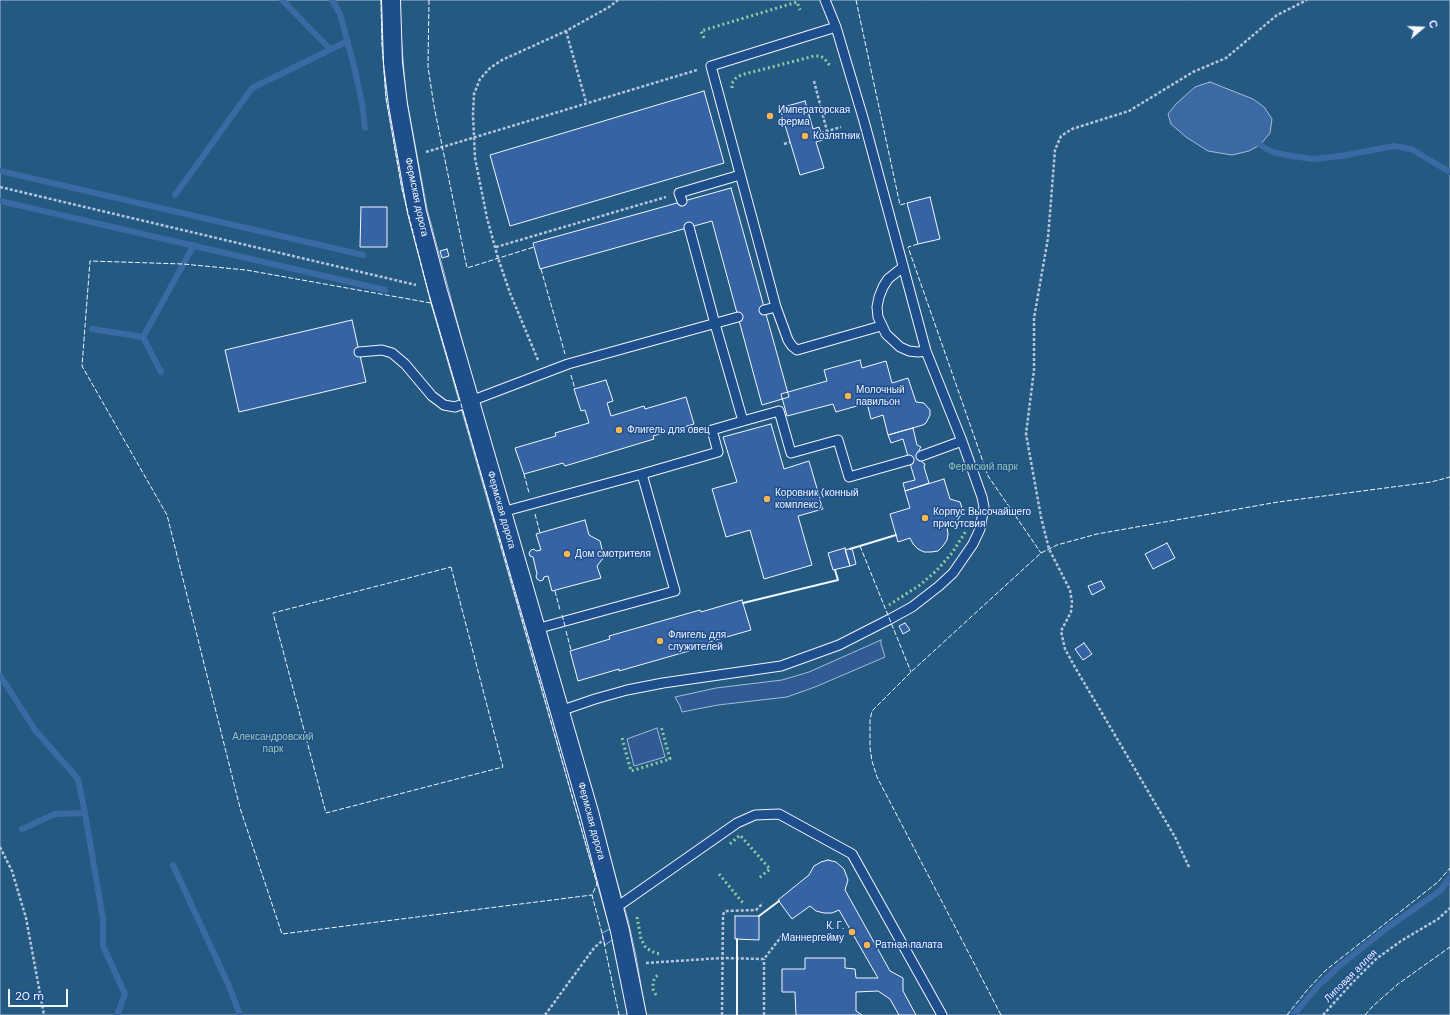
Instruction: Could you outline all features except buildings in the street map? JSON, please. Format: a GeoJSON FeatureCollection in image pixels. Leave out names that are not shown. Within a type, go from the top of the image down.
{"type":"FeatureCollection","features":[{"type":"Feature","properties":{"kind":"street","name":"Фермская дорога"},"geometry":{"type":"LineString","coordinates":[[391,0],[393,63],[398,105],[417,212],[437,288],[589,812],[628,964],[637,1015]]}},
{"type":"Feature","properties":{"kind":"lane"},"geometry":{"type":"LineString","coordinates":[[560,711],[627,690],[663,683],[781,666],[839,645],[866,633],[912,607],[939,586],[953,573],[973,544],[980,529],[984,512],[982,497],[962,441],[926,351],[864,121],[836,27],[825,0]]}},
{"type":"Feature","properties":{"kind":"lane"},"geometry":{"type":"LineString","coordinates":[[836,27],[711,66],[776,308],[788,340],[797,350],[882,326]]}},
{"type":"Feature","properties":{"kind":"lane"},"geometry":{"type":"LineString","coordinates":[[680,197],[740,175]]}},
{"type":"Feature","properties":{"kind":"lane"},"geometry":{"type":"LineString","coordinates":[[689,227],[743,421]]}},
{"type":"Feature","properties":{"kind":"lane"},"geometry":{"type":"LineString","coordinates":[[903,267],[888,279],[879,297],[877,307],[878,317],[886,334],[900,347],[909,351],[926,351]]}},
{"type":"Feature","properties":{"kind":"lane"},"geometry":{"type":"LineString","coordinates":[[764,310],[776,308]]}},
{"type":"Feature","properties":{"kind":"lane"},"geometry":{"type":"LineString","coordinates":[[359,352],[382,350],[392,353],[405,364],[432,396],[444,405],[455,407],[576,362],[738,317]]}},
{"type":"Feature","properties":{"kind":"lane"},"geometry":{"type":"LineString","coordinates":[[502,512],[718,452],[712,430],[779,411],[791,454],[838,440],[849,477],[909,460]]}},
{"type":"Feature","properties":{"kind":"lane"},"geometry":{"type":"LineString","coordinates":[[921,456],[962,441]]}},
{"type":"Feature","properties":{"kind":"lane"},"geometry":{"type":"LineString","coordinates":[[536,629],[675,591],[642,474]]}},
{"type":"Feature","properties":{"kind":"lane"},"geometry":{"type":"LineString","coordinates":[[614,909],[737,823],[755,815],[779,814],[852,854],[942,1015]]}},
{"type":"Feature","properties":{"kind":"path"},"geometry":{"type":"LineString","coordinates":[[544,373],[510,293],[498,258],[480,188],[475,158],[473,115],[474,94],[480,79],[490,68],[502,60],[566,31],[609,7],[618,0]]}},
{"type":"Feature","properties":{"kind":"path"},"geometry":{"type":"LineString","coordinates":[[1189,867],[1175,837],[1065,649],[1061,631],[1071,612],[1072,602],[1070,590],[1049,550],[1041,517],[1026,434],[1034,370],[1034,318],[1048,238],[1055,150],[1061,136],[1072,129],[1128,111],[1193,72],[1226,58],[1278,15],[1307,0]]}},
{"type":"Feature","properties":{"kind":"path"},"geometry":{"type":"LineString","coordinates":[[566,31],[586,102]]}},
{"type":"Feature","properties":{"kind":"path"},"geometry":{"type":"LineString","coordinates":[[407,158],[586,102],[711,66]]}},
{"type":"Feature","properties":{"kind":"path"},"geometry":{"type":"LineString","coordinates":[[814,82],[827,131]]}},
{"type":"Feature","properties":{"kind":"path"},"geometry":{"type":"LineString","coordinates":[[821,133],[841,127]]}},
{"type":"Feature","properties":{"kind":"path"},"geometry":{"type":"LineString","coordinates":[[784,144],[790,142]]}},
{"type":"Feature","properties":{"kind":"path"},"geometry":{"type":"LineString","coordinates":[[0,187],[427,287],[437,288]]}},
{"type":"Feature","properties":{"kind":"path"},"geometry":{"type":"LineString","coordinates":[[496,247],[680,197]]}},
{"type":"Feature","properties":{"kind":"path"},"geometry":{"type":"LineString","coordinates":[[0,847],[12,871],[26,918],[44,1015]]}},
{"type":"Feature","properties":{"kind":"path"},"geometry":{"type":"LineString","coordinates":[[722,1015],[724,912],[756,910],[763,903]]}},
{"type":"Feature","properties":{"kind":"path","name":"Липовая аллея"},"geometry":{"type":"LineString","coordinates":[[1323,1015],[1376,959],[1401,941],[1438,919],[1450,908]]}},
{"type":"Feature","properties":{"kind":"path"},"geometry":{"type":"LineString","coordinates":[[764,1015],[764,959],[784,933]]}},
{"type":"Feature","properties":{"kind":"path"},"geometry":{"type":"LineString","coordinates":[[545,1015],[594,948],[603,939]]}},
{"type":"Feature","properties":{"kind":"path"},"geometry":{"type":"LineString","coordinates":[[628,964],[722,958],[764,959]]}},
{"type":"Feature","properties":{"kind":"green space","name":"Александровский парк"},"geometry":{"type":"Polygon","coordinates":[[[0,0],[381,0],[382,44],[386,98],[402,189],[431,303],[610,929],[602,933],[605,945],[612,940],[628,1015],[0,1015],[0,0]]]}},
{"type":"Feature","properties":{"kind":"green space","name":"Фермский парк"},"geometry":{"type":"Polygon","coordinates":[[[400,0],[1450,0],[1450,1015],[646,1015],[628,920],[473,381],[427,209],[406,96],[400,22],[400,0]]]}},
{"type":"Feature","properties":{"kind":"shaded area"},"geometry":{"type":"Polygon","coordinates":[[[1210,82],[1253,99],[1264,107],[1272,119],[1270,133],[1260,145],[1249,151],[1232,155],[1208,151],[1186,137],[1171,124],[1168,114],[1177,103],[1195,87],[1210,82]]]}},
{"type":"Feature","properties":{"kind":"shaded area"},"geometry":{"type":"Polygon","coordinates":[[[881,640],[885,657],[815,687],[787,697],[718,705],[682,712],[675,697],[716,688],[782,680],[809,672],[881,640]]]}},
{"type":"Feature","properties":{"kind":"shaded area"},"geometry":{"type":"Polygon","coordinates":[[[657,728],[665,757],[634,766],[627,739],[657,728]]]}},
{"type":"Feature","properties":{"kind":"waterway"},"geometry":{"type":"LineString","coordinates":[[282,0],[330,49]]}},
{"type":"Feature","properties":{"kind":"waterway"},"geometry":{"type":"LineString","coordinates":[[332,0],[340,14],[355,70],[362,103],[365,128]]}},
{"type":"Feature","properties":{"kind":"waterway"},"geometry":{"type":"LineString","coordinates":[[175,195],[252,88],[348,41]]}},
{"type":"Feature","properties":{"kind":"waterway"},"geometry":{"type":"LineString","coordinates":[[1260,145],[1272,152],[1314,159],[1341,156],[1394,146],[1411,149],[1450,172]]}},
{"type":"Feature","properties":{"kind":"waterway"},"geometry":{"type":"LineString","coordinates":[[0,171],[363,255]]}},
{"type":"Feature","properties":{"kind":"waterway"},"geometry":{"type":"LineString","coordinates":[[0,201],[385,290]]}},
{"type":"Feature","properties":{"kind":"waterway"},"geometry":{"type":"LineString","coordinates":[[161,372],[143,337],[194,245]]}},
{"type":"Feature","properties":{"kind":"waterway"},"geometry":{"type":"LineString","coordinates":[[92,329],[143,337]]}},
{"type":"Feature","properties":{"kind":"waterway"},"geometry":{"type":"LineString","coordinates":[[0,676],[35,730],[78,779],[103,919],[103,946],[125,994],[117,1015]]}},
{"type":"Feature","properties":{"kind":"waterway"},"geometry":{"type":"LineString","coordinates":[[22,829],[55,814],[85,813]]}},
{"type":"Feature","properties":{"kind":"waterway"},"geometry":{"type":"LineString","coordinates":[[173,865],[229,986],[240,1015]]}},
{"type":"Feature","properties":{"kind":"waterway"},"geometry":{"type":"LineString","coordinates":[[1293,1015],[1319,985],[1337,968],[1387,928],[1441,890],[1450,877]]}},
{"type":"Feature","properties":{"kind":"hedge"},"geometry":{"type":"LineString","coordinates":[[704,38],[701,31],[797,2],[800,10]]}},
{"type":"Feature","properties":{"kind":"hedge"},"geometry":{"type":"LineString","coordinates":[[732,88],[732,83],[741,75],[814,56],[824,58],[831,67]]}},
{"type":"Feature","properties":{"kind":"hedge"},"geometry":{"type":"LineString","coordinates":[[889,605],[920,585],[937,570],[952,553],[966,531]]}},
{"type":"Feature","properties":{"kind":"hedge"},"geometry":{"type":"LineString","coordinates":[[622,738],[631,771],[670,759],[661,726]]}},
{"type":"Feature","properties":{"kind":"hedge"},"geometry":{"type":"LineString","coordinates":[[730,844],[740,835],[770,869],[759,878]]}},
{"type":"Feature","properties":{"kind":"hedge"},"geometry":{"type":"LineString","coordinates":[[719,874],[743,903]]}},
{"type":"Feature","properties":{"kind":"hedge"},"geometry":{"type":"LineString","coordinates":[[637,917],[641,939],[646,948],[655,953],[661,954]]}},
{"type":"Feature","properties":{"kind":"hedge"},"geometry":{"type":"LineString","coordinates":[[656,995],[653,989],[653,982],[655,977],[660,974]]}},
{"type":"Feature","properties":{"kind":"fence"},"geometry":{"type":"LineString","coordinates":[[381,0],[382,44],[386,98],[402,189],[431,303],[597,884],[592,895],[602,933],[619,1015]]}},
{"type":"Feature","properties":{"kind":"fence"},"geometry":{"type":"LineString","coordinates":[[429,0],[428,67],[434,106],[467,268],[534,247]]}},
{"type":"Feature","properties":{"kind":"fence"},"geometry":{"type":"LineString","coordinates":[[856,0],[900,205],[907,203]]}},
{"type":"Feature","properties":{"kind":"fence"},"geometry":{"type":"LineString","coordinates":[[918,244],[908,247],[988,476],[1041,553]]}},
{"type":"Feature","properties":{"kind":"fence"},"geometry":{"type":"LineString","coordinates":[[431,303],[246,270],[183,264],[90,261],[82,366],[167,515],[240,808],[282,934],[592,895]]}},
{"type":"Feature","properties":{"kind":"fence"},"geometry":{"type":"LineString","coordinates":[[541,269],[565,354]]}},
{"type":"Feature","properties":{"kind":"fence"},"geometry":{"type":"LineString","coordinates":[[571,375],[575,389]]}},
{"type":"Feature","properties":{"kind":"fence"},"geometry":{"type":"LineString","coordinates":[[524,474],[529,493]]}},
{"type":"Feature","properties":{"kind":"fence"},"geometry":{"type":"LineString","coordinates":[[1001,1015],[877,777],[870,748],[870,720],[872,711],[911,672],[1041,553],[1057,545],[1097,534],[1278,502],[1431,482],[1450,477]]}},
{"type":"Feature","properties":{"kind":"fence"},"geometry":{"type":"LineString","coordinates":[[535,514],[540,533]]}},
{"type":"Feature","properties":{"kind":"fence"},"geometry":{"type":"LineString","coordinates":[[860,546],[911,672]]}},
{"type":"Feature","properties":{"kind":"fence"},"geometry":{"type":"LineString","coordinates":[[451,567],[503,767],[326,813],[273,613],[451,567]]}},
{"type":"Feature","properties":{"kind":"fence"},"geometry":{"type":"LineString","coordinates":[[555,591],[560,610]]}},
{"type":"Feature","properties":{"kind":"fence"},"geometry":{"type":"LineString","coordinates":[[562,615],[565,626]]}},
{"type":"Feature","properties":{"kind":"fence"},"geometry":{"type":"LineString","coordinates":[[566,631],[571,650]]}},
{"type":"Feature","properties":{"kind":"fence"},"geometry":{"type":"LineString","coordinates":[[1287,1015],[1326,970],[1438,882],[1450,868]]}},
{"type":"Feature","properties":{"kind":"fence"},"geometry":{"type":"LineString","coordinates":[[1365,1015],[1398,984],[1450,947]]}},
{"type":"Feature","properties":{"kind":"wall"},"geometry":{"type":"LineString","coordinates":[[850,549],[896,535]]}},
{"type":"Feature","properties":{"kind":"wall"},"geometry":{"type":"LineString","coordinates":[[743,603],[838,580],[835,570]]}},
{"type":"Feature","properties":{"kind":"wall"},"geometry":{"type":"LineString","coordinates":[[759,916],[779,901]]}},
{"type":"Feature","properties":{"kind":"wall"},"geometry":{"type":"LineString","coordinates":[[737,939],[737,1015]]}},
{"type":"Feature","properties":{"kind":"place","name":"Императорская ферма"},"geometry":{"type":"Point","coordinates":[770,116]}},
{"type":"Feature","properties":{"kind":"place","name":"Козлятник"},"geometry":{"type":"Point","coordinates":[805,136]}},
{"type":"Feature","properties":{"kind":"place","name":"Молочный павильон"},"geometry":{"type":"Point","coordinates":[848,396]}},
{"type":"Feature","properties":{"kind":"place","name":"Флигель для овец"},"geometry":{"type":"Point","coordinates":[619,430]}},
{"type":"Feature","properties":{"kind":"place","name":"Коровник (конный комплекс)"},"geometry":{"type":"Point","coordinates":[767,499]}},
{"type":"Feature","properties":{"kind":"place","name":"Корпус Высочайшего присутсвия"},"geometry":{"type":"Point","coordinates":[925,518]}},
{"type":"Feature","properties":{"kind":"place","name":"Дом смотрителя"},"geometry":{"type":"Point","coordinates":[567,554]}},
{"type":"Feature","properties":{"kind":"place","name":"Флигель для служителей"},"geometry":{"type":"Point","coordinates":[660,641]}},
{"type":"Feature","properties":{"kind":"place","name":"К. Г. Маннергейму"},"geometry":{"type":"Point","coordinates":[852,932]}},
{"type":"Feature","properties":{"kind":"place","name":"Ратная палата"},"geometry":{"type":"Point","coordinates":[867,945]}}]}
